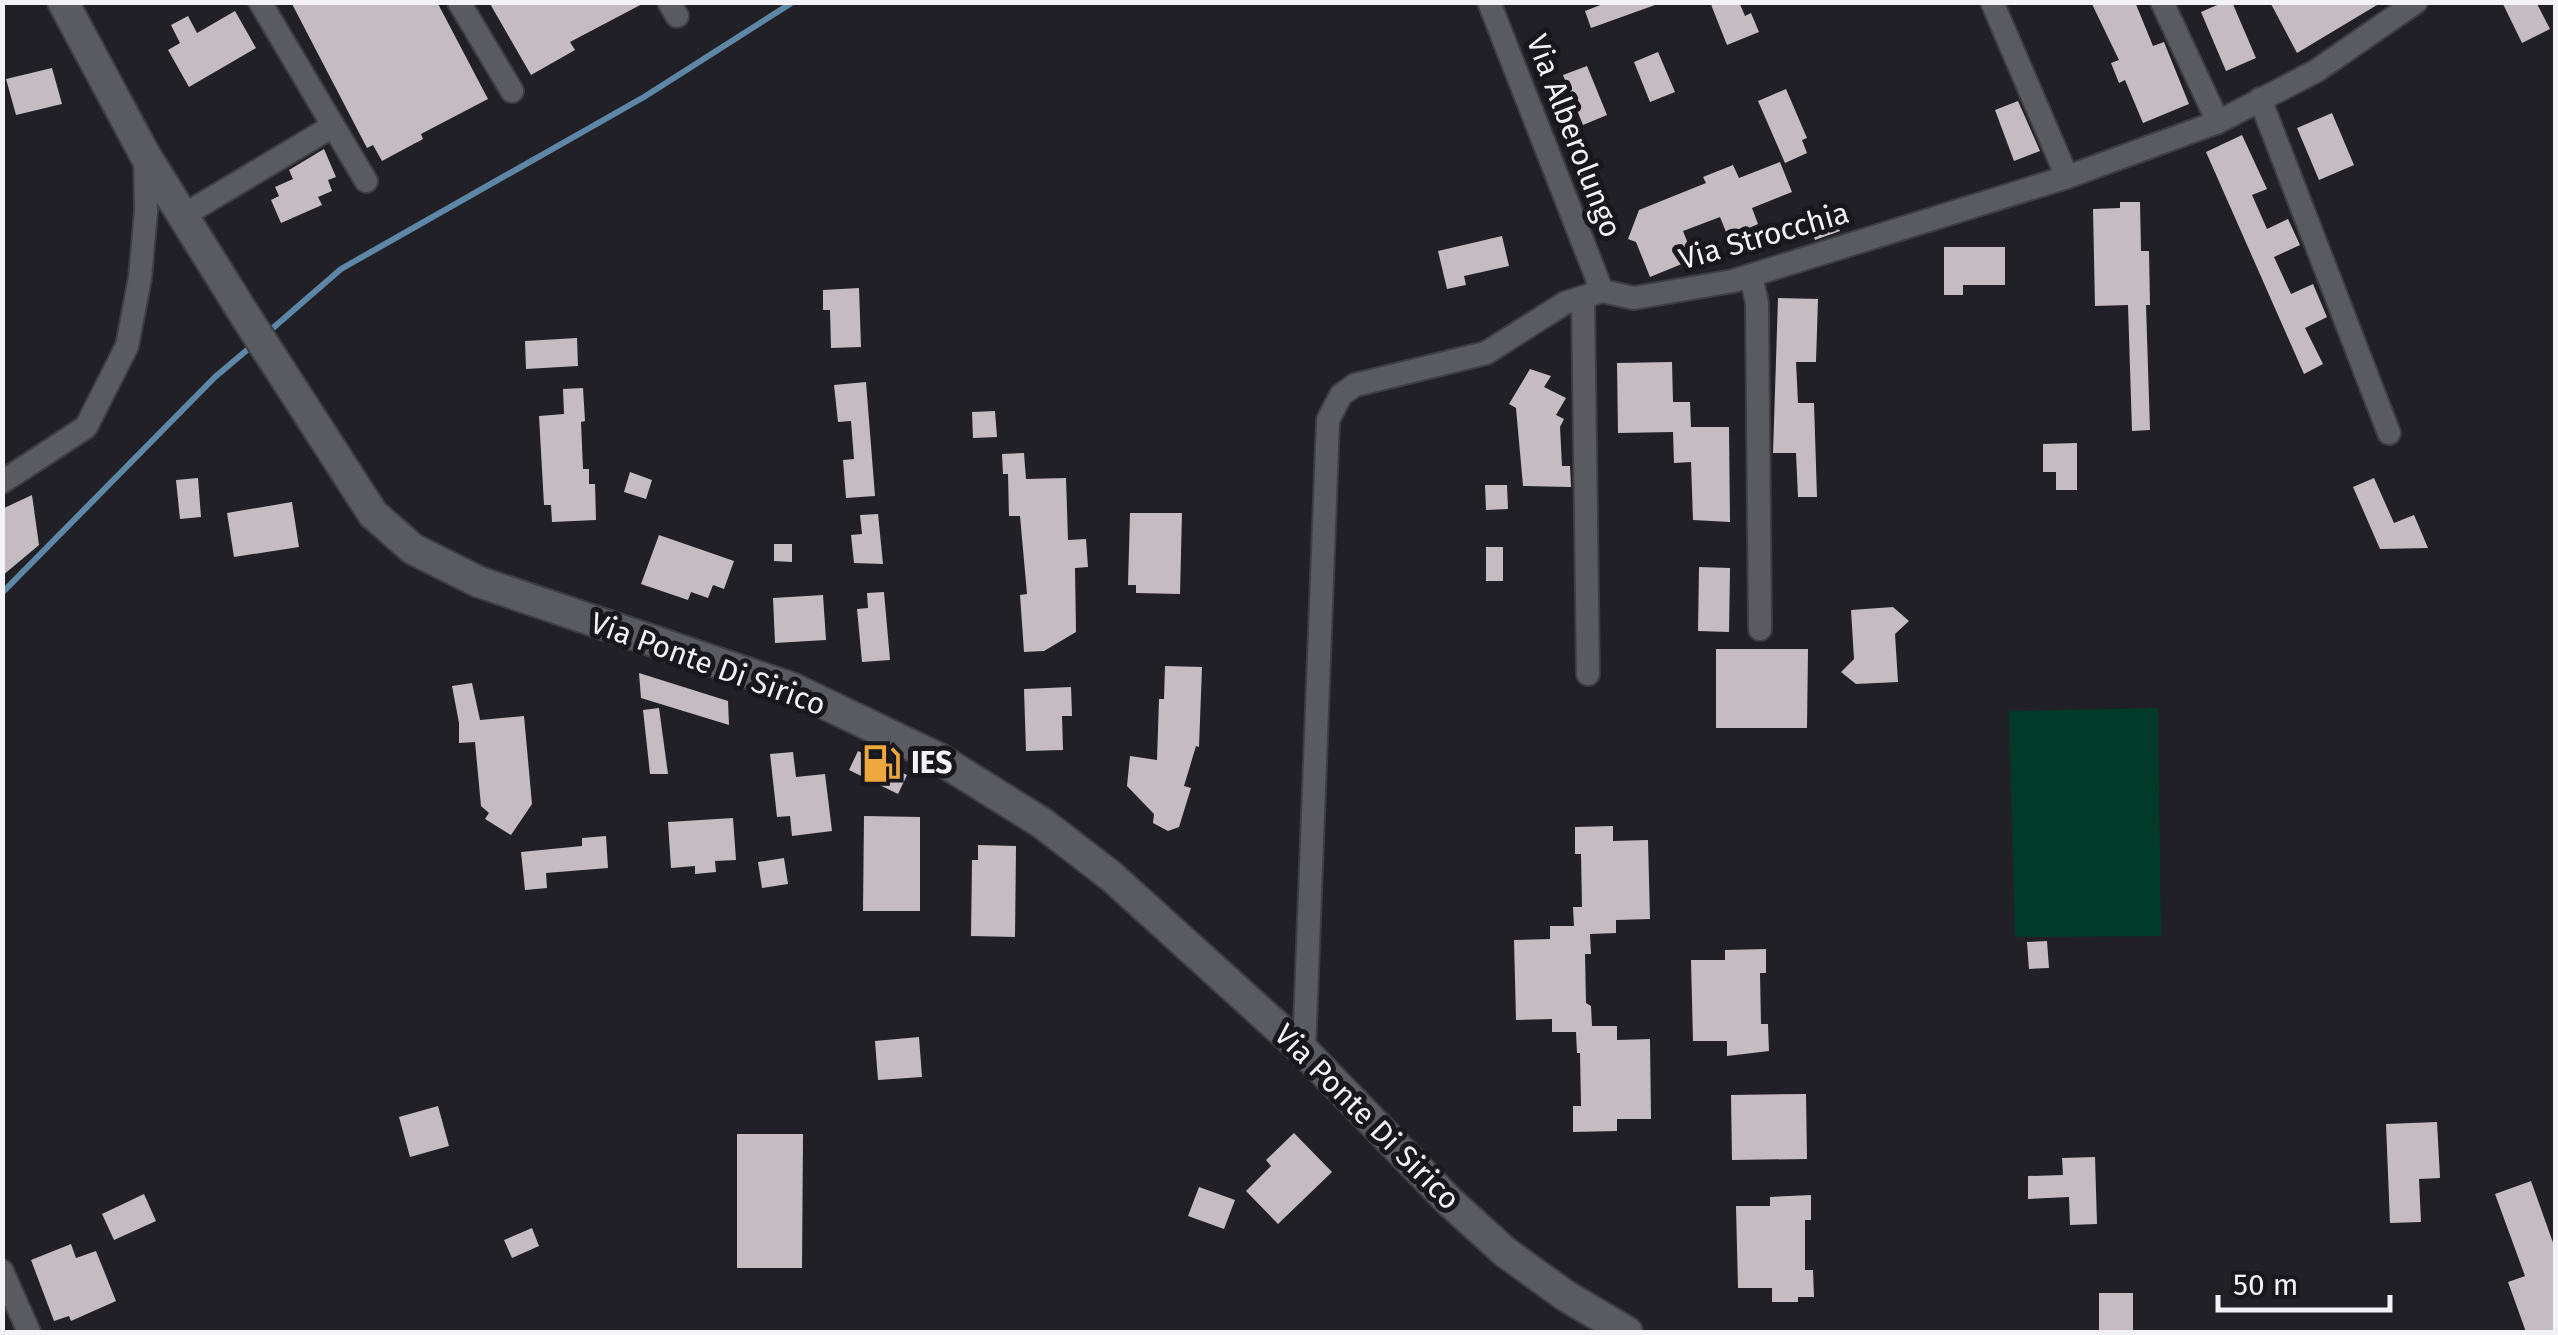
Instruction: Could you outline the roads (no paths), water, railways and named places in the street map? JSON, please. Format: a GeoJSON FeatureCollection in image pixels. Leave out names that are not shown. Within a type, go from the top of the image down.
{"type":"FeatureCollection","features":[{"type":"Feature","properties":{"kind":"street","name":"Via Ponte Di Sirico"},"geometry":{"type":"LineString","coordinates":[[62,2],[145,154],[246,317],[373,514],[412,549],[479,582],[792,688],[938,758],[1042,822],[1111,876],[1304,1051],[1449,1201],[1505,1252],[1566,1296],[1627,1332]]}},
{"type":"Feature","properties":{"kind":"street"},"geometry":{"type":"LineString","coordinates":[[260,2],[366,181]]}},
{"type":"Feature","properties":{"kind":"street"},"geometry":{"type":"LineString","coordinates":[[459,2],[512,91]]}},
{"type":"Feature","properties":{"kind":"street","name":"Via Alberolungo"},"geometry":{"type":"LineString","coordinates":[[1489,2],[1592,294]]}},
{"type":"Feature","properties":{"kind":"street"},"geometry":{"type":"LineString","coordinates":[[1992,2],[2067,178]]}},
{"type":"Feature","properties":{"kind":"street"},"geometry":{"type":"LineString","coordinates":[[2162,2],[2218,122]]}},
{"type":"Feature","properties":{"kind":"street","name":"Via Strocchia"},"geometry":{"type":"LineString","coordinates":[[1592,294],[1634,298],[1751,276],[2067,178],[2218,122],[2316,71],[2416,2]]}},
{"type":"Feature","properties":{"kind":"street"},"geometry":{"type":"LineString","coordinates":[[2260,99],[2388,434]]}},
{"type":"Feature","properties":{"kind":"street"},"geometry":{"type":"LineString","coordinates":[[184,216],[333,126]]}},
{"type":"Feature","properties":{"kind":"street"},"geometry":{"type":"LineString","coordinates":[[2,482],[86,426],[126,346],[140,278],[146,211],[145,154]]}},
{"type":"Feature","properties":{"kind":"street"},"geometry":{"type":"LineString","coordinates":[[1751,276],[1758,303],[1760,630]]}},
{"type":"Feature","properties":{"kind":"street"},"geometry":{"type":"LineString","coordinates":[[1304,1051],[1331,410],[1340,395],[1355,385],[1486,353],[1565,303],[1592,294],[1588,674]]}},
{"type":"Feature","properties":{"kind":"street"},"geometry":{"type":"LineString","coordinates":[[2,1271],[30,1332]]}},
{"type":"Feature","properties":{"kind":"waterway"},"geometry":{"type":"LineString","coordinates":[[266,334],[341,269],[644,97],[793,2]]}},
{"type":"Feature","properties":{"kind":"waterway"},"geometry":{"type":"LineString","coordinates":[[2,593],[215,377],[253,345]]}},
{"type":"Feature","properties":{"kind":"place","name":"IES"},"geometry":{"type":"Point","coordinates":[881,763]}}]}
